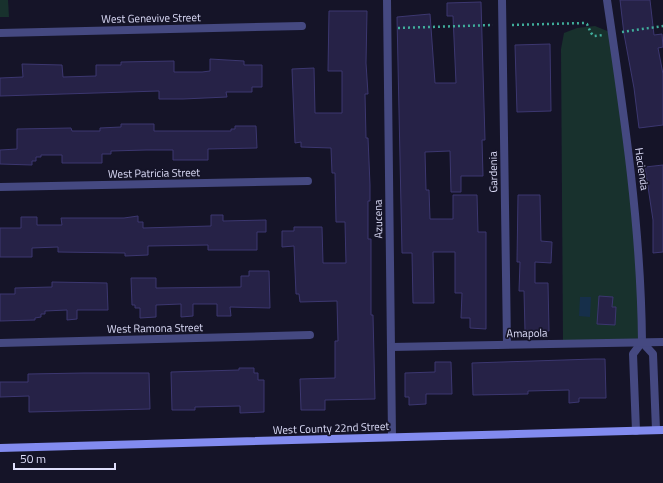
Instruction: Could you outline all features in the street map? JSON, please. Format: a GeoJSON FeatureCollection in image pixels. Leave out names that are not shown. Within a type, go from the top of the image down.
{"type":"FeatureCollection","features":[{"type":"Feature","properties":{"kind":"street","name":"Azucena"},"geometry":{"type":"LineString","coordinates":[[387,0],[392,437]]}},
{"type":"Feature","properties":{"kind":"street","name":"Gardenia"},"geometry":{"type":"LineString","coordinates":[[502,0],[507,344]]}},
{"type":"Feature","properties":{"kind":"street","name":"Hacienda"},"geometry":{"type":"LineString","coordinates":[[607,0],[635,202],[642,305],[642,342],[633,354],[636,431]]}},
{"type":"Feature","properties":{"kind":"street","name":"West Genevive Street"},"geometry":{"type":"LineString","coordinates":[[0,33],[302,26]]}},
{"type":"Feature","properties":{"kind":"street","name":"West Patricia Street"},"geometry":{"type":"LineString","coordinates":[[0,187],[308,180]]}},
{"type":"Feature","properties":{"kind":"street","name":"West Ramona Street"},"geometry":{"type":"LineString","coordinates":[[0,343],[310,335]]}},
{"type":"Feature","properties":{"kind":"street"},"geometry":{"type":"LineString","coordinates":[[642,342],[652,354],[660,430]]}},
{"type":"Feature","properties":{"kind":"street","name":"Amapola"},"geometry":{"type":"LineString","coordinates":[[391,347],[663,342]]}},
{"type":"Feature","properties":{"kind":"street","name":"West County 22nd Street"},"geometry":{"type":"LineString","coordinates":[[0,448],[660,430]]}},
{"type":"Feature","properties":{"kind":"path"},"geometry":{"type":"LineString","coordinates":[[387,28],[584,23],[587,24],[594,36],[663,26]]}},
{"type":"Feature","properties":{"kind":"green space"},"geometry":{"type":"Polygon","coordinates":[[[0,0],[8,0],[9,17],[0,17],[0,0]]]}},
{"type":"Feature","properties":{"kind":"green space"},"geometry":{"type":"Polygon","coordinates":[[[595,26],[612,33],[635,202],[642,342],[563,343],[561,49],[564,33],[577,28],[595,26]]]}},
{"type":"Feature","properties":{"kind":"water"},"geometry":{"type":"Polygon","coordinates":[[[580,297],[591,297],[590,317],[579,316],[580,297]]]}},
{"type":"Feature","properties":{"kind":"building"},"geometry":{"type":"Polygon","coordinates":[[[620,0],[650,0],[654,35],[662,34],[663,47],[658,48],[663,74],[663,125],[639,128],[620,0]]]}},
{"type":"Feature","properties":{"kind":"building"},"geometry":{"type":"Polygon","coordinates":[[[481,2],[485,140],[482,140],[483,176],[461,176],[461,192],[451,192],[450,151],[425,152],[426,190],[429,190],[430,219],[453,219],[453,195],[477,195],[478,232],[486,232],[486,329],[470,328],[470,318],[461,318],[462,293],[455,293],[455,252],[433,252],[434,303],[413,303],[412,253],[402,253],[397,17],[430,14],[435,83],[456,83],[453,16],[447,16],[447,3],[481,2]]]}},
{"type":"Feature","properties":{"kind":"building"},"geometry":{"type":"Polygon","coordinates":[[[329,11],[367,11],[366,63],[368,94],[365,94],[366,138],[368,138],[370,185],[370,201],[368,201],[368,239],[371,239],[371,315],[373,315],[375,399],[325,400],[325,410],[301,410],[300,379],[335,378],[335,341],[338,341],[337,301],[300,302],[299,294],[296,294],[294,246],[282,247],[282,231],[294,231],[294,227],[322,227],[323,263],[346,263],[345,222],[336,222],[335,173],[332,173],[331,148],[301,147],[301,142],[295,143],[292,69],[314,68],[315,113],[342,113],[342,71],[328,71],[329,11]]]}},
{"type":"Feature","properties":{"kind":"building"},"geometry":{"type":"Polygon","coordinates":[[[550,44],[551,111],[517,112],[515,45],[550,44]]]}},
{"type":"Feature","properties":{"kind":"building"},"geometry":{"type":"Polygon","coordinates":[[[210,59],[244,61],[244,65],[262,65],[262,87],[252,87],[252,92],[226,92],[227,97],[183,99],[159,99],[159,91],[0,96],[0,78],[23,77],[22,64],[62,65],[63,77],[96,76],[96,65],[121,65],[121,62],[174,61],[174,72],[202,72],[210,71],[210,59]]]}},
{"type":"Feature","properties":{"kind":"building"},"geometry":{"type":"Polygon","coordinates":[[[121,124],[154,124],[154,131],[231,131],[231,129],[235,129],[235,126],[256,126],[257,148],[208,149],[208,160],[173,160],[173,150],[146,150],[111,151],[111,154],[102,154],[102,163],[62,163],[62,155],[41,155],[41,157],[36,157],[36,161],[32,161],[32,165],[0,164],[0,150],[17,149],[17,129],[71,128],[72,131],[100,131],[100,128],[121,127],[121,124]]]}},
{"type":"Feature","properties":{"kind":"building"},"geometry":{"type":"Polygon","coordinates":[[[663,165],[663,252],[653,253],[653,220],[645,167],[663,165]]]}},
{"type":"Feature","properties":{"kind":"building"},"geometry":{"type":"Polygon","coordinates":[[[518,195],[540,195],[541,241],[552,242],[551,263],[535,262],[535,283],[548,283],[549,331],[525,331],[524,291],[519,291],[520,262],[517,262],[518,195]]]}},
{"type":"Feature","properties":{"kind":"building"},"geometry":{"type":"Polygon","coordinates":[[[211,215],[223,215],[223,221],[266,220],[266,232],[257,232],[257,250],[208,250],[208,245],[148,246],[148,255],[125,256],[125,253],[58,252],[58,247],[32,248],[32,257],[0,257],[0,228],[21,228],[21,217],[37,217],[37,225],[62,225],[61,218],[124,218],[138,216],[138,222],[143,222],[143,228],[211,226],[211,215]]]}},
{"type":"Feature","properties":{"kind":"building"},"geometry":{"type":"Polygon","coordinates":[[[249,271],[269,271],[270,308],[230,307],[231,316],[217,316],[217,304],[193,304],[193,316],[181,317],[181,304],[156,305],[156,317],[140,318],[140,308],[135,308],[135,305],[132,305],[131,278],[156,278],[156,288],[241,287],[241,276],[249,276],[249,271]]]}},
{"type":"Feature","properties":{"kind":"building"},"geometry":{"type":"Polygon","coordinates":[[[52,282],[107,283],[108,310],[77,310],[77,319],[67,320],[67,310],[45,311],[45,314],[41,314],[41,317],[35,318],[35,320],[0,321],[0,294],[15,294],[15,288],[52,287],[52,282]]]}},
{"type":"Feature","properties":{"kind":"building"},"geometry":{"type":"Polygon","coordinates":[[[599,296],[613,297],[612,307],[616,307],[615,325],[597,324],[599,296]]]}},
{"type":"Feature","properties":{"kind":"building"},"geometry":{"type":"Polygon","coordinates":[[[605,359],[606,398],[579,398],[579,402],[569,403],[569,390],[528,391],[528,394],[473,395],[472,363],[605,359]]]}},
{"type":"Feature","properties":{"kind":"building"},"geometry":{"type":"Polygon","coordinates":[[[435,362],[451,362],[452,394],[426,394],[426,404],[409,405],[409,397],[405,397],[405,373],[435,372],[435,362]]]}},
{"type":"Feature","properties":{"kind":"building"},"geometry":{"type":"Polygon","coordinates":[[[239,368],[254,368],[254,373],[258,373],[258,380],[264,380],[264,412],[240,413],[240,406],[195,407],[195,410],[172,410],[171,372],[239,370],[239,368]]]}},
{"type":"Feature","properties":{"kind":"building"},"geometry":{"type":"Polygon","coordinates":[[[149,373],[150,409],[29,412],[29,396],[0,397],[0,382],[28,382],[28,374],[149,373]]]}}]}
